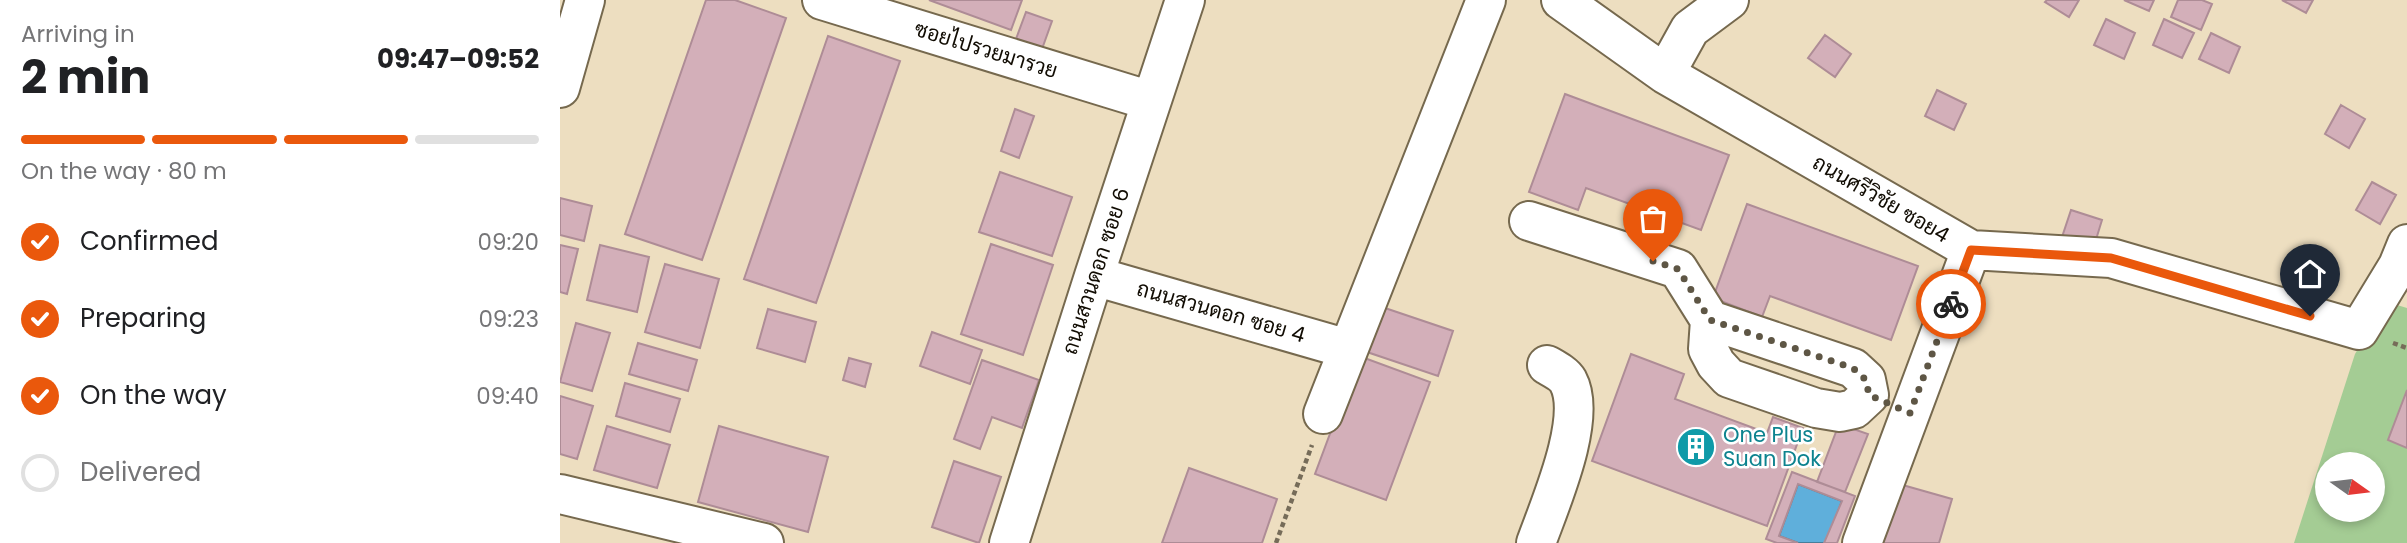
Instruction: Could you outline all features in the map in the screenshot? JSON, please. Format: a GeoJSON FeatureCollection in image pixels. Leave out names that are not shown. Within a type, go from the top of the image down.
{"type":"FeatureCollection","features":[{"type":"Feature","properties":{"kind":"street"},"geometry":{"type":"LineString","coordinates":[[560,88],[584,0]]}},
{"type":"Feature","properties":{"kind":"street","name":"ซอยไปรวยมารวย"},"geometry":{"type":"LineString","coordinates":[[822,0],[903,12],[1151,101]]}},
{"type":"Feature","properties":{"kind":"street","name":"ถนนสวนดอก ซอย 6"},"geometry":{"type":"LineString","coordinates":[[1009,543],[1185,0]]}},
{"type":"Feature","properties":{"kind":"street"},"geometry":{"type":"LineString","coordinates":[[1323,414],[1486,0]]}},
{"type":"Feature","properties":{"kind":"street","name":"ถนนศรีวิชัย ซอย4"},"geometry":{"type":"LineString","coordinates":[[1562,0],[1665,74],[1971,250],[2111,258],[2359,331],[2398,266],[2407,244]]}},
{"type":"Feature","properties":{"kind":"street"},"geometry":{"type":"LineString","coordinates":[[1665,74],[1689,29],[1729,0]]}},
{"type":"Feature","properties":{"kind":"street"},"geometry":{"type":"LineString","coordinates":[[1529,221],[1678,269],[1710,320],[1709,349],[1716,364],[1729,378],[1816,408],[1840,412],[1853,409],[1869,395]]}},
{"type":"Feature","properties":{"kind":"street"},"geometry":{"type":"LineString","coordinates":[[1862,543],[1971,250]]}},
{"type":"Feature","properties":{"kind":"street","name":"ถนนสวนดอก ซอย 4"},"geometry":{"type":"LineString","coordinates":[[1094,276],[1348,349]]}},
{"type":"Feature","properties":{"kind":"street"},"geometry":{"type":"LineString","coordinates":[[1710,320],[1853,368],[1866,380],[1869,395]]}},
{"type":"Feature","properties":{"kind":"street"},"geometry":{"type":"LineString","coordinates":[[1536,543],[1562,468],[1573,419],[1574,398],[1567,378],[1547,365]]}},
{"type":"Feature","properties":{"kind":"street"},"geometry":{"type":"LineString","coordinates":[[1869,395],[1910,413]]}},
{"type":"Feature","properties":{"kind":"street"},"geometry":{"type":"LineString","coordinates":[[560,494],[764,543]]}},
{"type":"Feature","properties":{"kind":"path"},"geometry":{"type":"LineString","coordinates":[[1276,543],[1323,414]]}},
{"type":"Feature","properties":{"kind":"green space"},"geometry":{"type":"Polygon","coordinates":[[[2387,302],[2407,308],[2407,543],[2294,543],[2315,478],[2315,522],[2385,522],[2385,452],[2323,452],[2355,354],[2387,302]]]}},
{"type":"Feature","properties":{"kind":"water"},"geometry":{"type":"Polygon","coordinates":[[[1798,484],[1842,501],[1826,543],[1798,543],[1779,536],[1798,484]]]}},
{"type":"Feature","properties":{"kind":"building"},"geometry":{"type":"Polygon","coordinates":[[[706,0],[735,0],[786,18],[702,260],[625,234],[706,0]]]}},
{"type":"Feature","properties":{"kind":"building"},"geometry":{"type":"Polygon","coordinates":[[[929,0],[1022,0],[1011,30],[929,0]]]}},
{"type":"Feature","properties":{"kind":"building"},"geometry":{"type":"Polygon","coordinates":[[[2079,0],[2069,17],[2045,2],[2079,0]]]}},
{"type":"Feature","properties":{"kind":"building"},"geometry":{"type":"Polygon","coordinates":[[[2124,0],[2154,0],[2149,11],[2124,0]]]}},
{"type":"Feature","properties":{"kind":"building"},"geometry":{"type":"Polygon","coordinates":[[[2178,0],[2202,0],[2212,4],[2201,30],[2171,17],[2178,0]]]}},
{"type":"Feature","properties":{"kind":"building"},"geometry":{"type":"Polygon","coordinates":[[[2282,0],[2313,0],[2306,13],[2282,0]]]}},
{"type":"Feature","properties":{"kind":"building"},"geometry":{"type":"Polygon","coordinates":[[[1026,12],[1052,21],[1042,49],[1016,39],[1026,12]]]}},
{"type":"Feature","properties":{"kind":"building"},"geometry":{"type":"Polygon","coordinates":[[[2106,19],[2135,33],[2124,59],[2094,45],[2106,19]]]}},
{"type":"Feature","properties":{"kind":"building"},"geometry":{"type":"Polygon","coordinates":[[[2164,19],[2194,33],[2182,58],[2153,45],[2164,19]]]}},
{"type":"Feature","properties":{"kind":"building"},"geometry":{"type":"Polygon","coordinates":[[[2211,33],[2240,47],[2229,73],[2199,59],[2211,33]]]}},
{"type":"Feature","properties":{"kind":"building"},"geometry":{"type":"Polygon","coordinates":[[[1825,35],[1851,54],[1835,77],[1808,58],[1825,35]]]}},
{"type":"Feature","properties":{"kind":"building"},"geometry":{"type":"Polygon","coordinates":[[[828,36],[900,61],[816,303],[744,279],[828,36]]]}},
{"type":"Feature","properties":{"kind":"building"},"geometry":{"type":"Polygon","coordinates":[[[1937,90],[1966,104],[1954,130],[1925,116],[1937,90]]]}},
{"type":"Feature","properties":{"kind":"building"},"geometry":{"type":"Polygon","coordinates":[[[1565,94],[1729,155],[1701,230],[1586,188],[1578,210],[1529,192],[1565,94]]]}},
{"type":"Feature","properties":{"kind":"building"},"geometry":{"type":"Polygon","coordinates":[[[2341,105],[2365,119],[2349,148],[2325,134],[2341,105]]]}},
{"type":"Feature","properties":{"kind":"building"},"geometry":{"type":"Polygon","coordinates":[[[1015,109],[1034,116],[1019,158],[1001,151],[1015,109]]]}},
{"type":"Feature","properties":{"kind":"building"},"geometry":{"type":"Polygon","coordinates":[[[1000,172],[1072,197],[1052,256],[979,232],[1000,172]]]}},
{"type":"Feature","properties":{"kind":"building"},"geometry":{"type":"Polygon","coordinates":[[[2372,182],[2396,195],[2380,224],[2356,210],[2372,182]]]}},
{"type":"Feature","properties":{"kind":"building"},"geometry":{"type":"Polygon","coordinates":[[[560,198],[592,206],[584,241],[560,235],[560,198]]]}},
{"type":"Feature","properties":{"kind":"building"},"geometry":{"type":"Polygon","coordinates":[[[1747,204],[1918,266],[1891,340],[1770,296],[1762,317],[1713,298],[1747,204]]]}},
{"type":"Feature","properties":{"kind":"building"},"geometry":{"type":"Polygon","coordinates":[[[2071,210],[2102,220],[2094,246],[2062,237],[2071,210]]]}},
{"type":"Feature","properties":{"kind":"building"},"geometry":{"type":"Polygon","coordinates":[[[991,244],[1053,265],[1023,355],[961,334],[991,244]]]}},
{"type":"Feature","properties":{"kind":"building"},"geometry":{"type":"Polygon","coordinates":[[[560,245],[578,249],[567,294],[560,292],[560,245]]]}},
{"type":"Feature","properties":{"kind":"building"},"geometry":{"type":"Polygon","coordinates":[[[600,245],[649,257],[637,312],[587,300],[600,245]]]}},
{"type":"Feature","properties":{"kind":"building"},"geometry":{"type":"Polygon","coordinates":[[[665,264],[719,279],[700,348],[645,332],[665,264]]]}},
{"type":"Feature","properties":{"kind":"building"},"geometry":{"type":"Polygon","coordinates":[[[1379,306],[1453,331],[1438,376],[1364,351],[1379,306]]]}},
{"type":"Feature","properties":{"kind":"building"},"geometry":{"type":"Polygon","coordinates":[[[768,309],[816,322],[805,362],[757,348],[768,309]]]}},
{"type":"Feature","properties":{"kind":"building"},"geometry":{"type":"Polygon","coordinates":[[[576,323],[610,333],[592,391],[560,382],[576,323]]]}},
{"type":"Feature","properties":{"kind":"building"},"geometry":{"type":"Polygon","coordinates":[[[932,332],[982,350],[970,384],[920,366],[932,332]]]}},
{"type":"Feature","properties":{"kind":"building"},"geometry":{"type":"Polygon","coordinates":[[[638,343],[697,360],[688,391],[629,374],[638,343]]]}},
{"type":"Feature","properties":{"kind":"building","name":"One Plus Suan Dok"},"geometry":{"type":"Polygon","coordinates":[[[1631,354],[1684,374],[1675,399],[1767,433],[1773,417],[1803,428],[1767,526],[1592,461],[1631,354]]]}},
{"type":"Feature","properties":{"kind":"building"},"geometry":{"type":"Polygon","coordinates":[[[1359,356],[1430,382],[1386,500],[1315,474],[1359,356]]]}},
{"type":"Feature","properties":{"kind":"building"},"geometry":{"type":"Polygon","coordinates":[[[849,358],[871,364],[865,387],[843,380],[849,358]]]}},
{"type":"Feature","properties":{"kind":"building"},"geometry":{"type":"Polygon","coordinates":[[[982,360],[1039,380],[1022,428],[992,417],[980,449],[954,439],[982,360]]]}},
{"type":"Feature","properties":{"kind":"building"},"geometry":{"type":"Polygon","coordinates":[[[625,383],[680,399],[670,432],[616,416],[625,383]]]}},
{"type":"Feature","properties":{"kind":"building"},"geometry":{"type":"Polygon","coordinates":[[[2407,390],[2407,448],[2388,440],[2407,390]]]}},
{"type":"Feature","properties":{"kind":"building"},"geometry":{"type":"Polygon","coordinates":[[[560,396],[593,406],[577,459],[560,454],[560,396]]]}},
{"type":"Feature","properties":{"kind":"building"},"geometry":{"type":"Polygon","coordinates":[[[1839,424],[1868,434],[1845,492],[1817,482],[1839,424]]]}},
{"type":"Feature","properties":{"kind":"building"},"geometry":{"type":"Polygon","coordinates":[[[607,426],[670,445],[657,488],[594,470],[607,426]]]}},
{"type":"Feature","properties":{"kind":"building"},"geometry":{"type":"Polygon","coordinates":[[[719,426],[828,457],[808,532],[698,502],[719,426]]]}},
{"type":"Feature","properties":{"kind":"building"},"geometry":{"type":"Polygon","coordinates":[[[954,461],[1001,477],[979,543],[932,527],[954,461]]]}},
{"type":"Feature","properties":{"kind":"building"},"geometry":{"type":"Polygon","coordinates":[[[1189,468],[1277,499],[1262,543],[1162,543],[1189,468]]]}},
{"type":"Feature","properties":{"kind":"building"},"geometry":{"type":"Polygon","coordinates":[[[1792,472],[1855,496],[1837,543],[1824,543],[1842,501],[1798,484],[1779,536],[1798,543],[1777,543],[1766,539],[1792,472]]]}},
{"type":"Feature","properties":{"kind":"building"},"geometry":{"type":"Polygon","coordinates":[[[1892,482],[1952,499],[1939,543],[1875,543],[1892,482]]]}},
{"type":"Feature","properties":{"kind":"way so far"},"geometry":{"type":"LineString","coordinates":[[1653,261],[1678,269],[1710,320],[1853,368],[1866,380],[1869,395],[1910,413],[1951,304]]}},
{"type":"Feature","properties":{"kind":"place","name":"One Plus Suan Dok"},"geometry":{"type":"Point","coordinates":[1696,447]}},
{"type":"Feature","properties":{"kind":"route"},"geometry":{"type":"LineString","coordinates":[[1951,304],[1971,250],[2111,258],[2310,316]]}}]}
